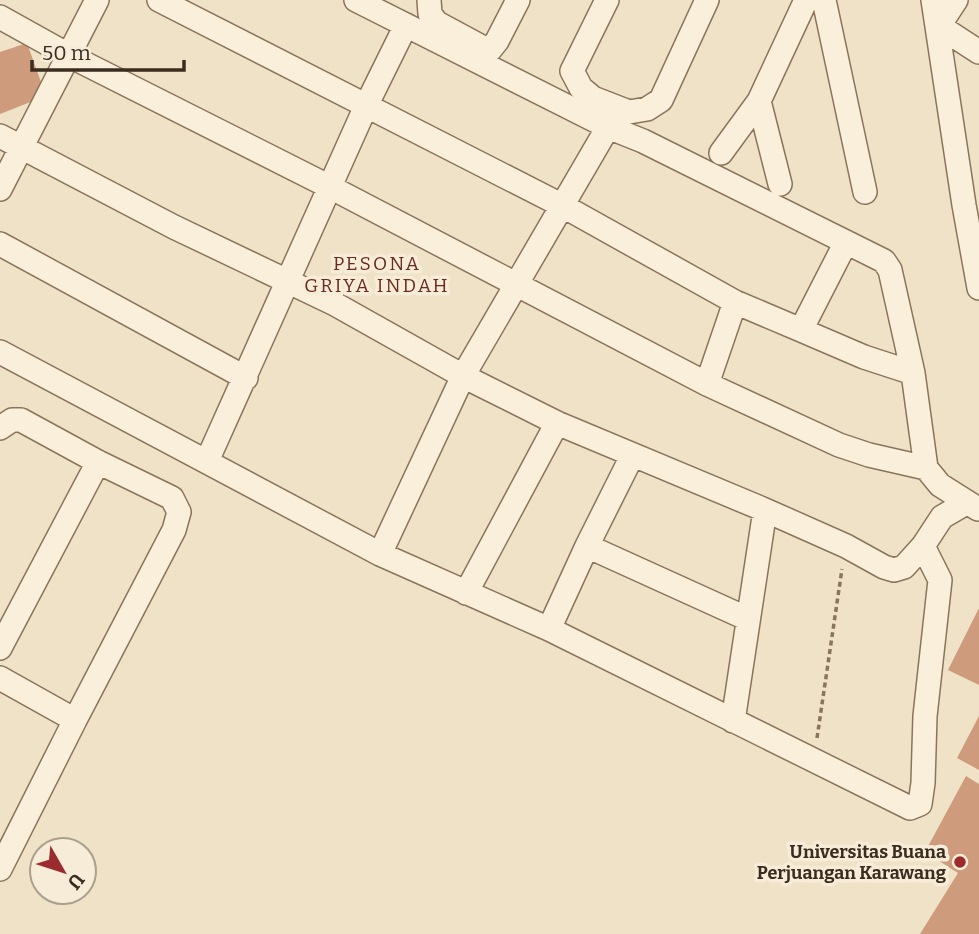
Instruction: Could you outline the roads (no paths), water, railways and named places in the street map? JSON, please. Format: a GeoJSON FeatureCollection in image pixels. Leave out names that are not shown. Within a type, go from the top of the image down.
{"type":"FeatureCollection","features":[{"type":"Feature","properties":{"kind":"street"},"geometry":{"type":"LineString","coordinates":[[0,188],[97,0]]}},
{"type":"Feature","properties":{"kind":"street"},"geometry":{"type":"LineString","coordinates":[[159,0],[563,206],[735,302],[864,357],[914,373]]}},
{"type":"Feature","properties":{"kind":"street"},"geometry":{"type":"LineString","coordinates":[[356,0],[608,127],[643,141],[884,261],[890,270],[914,373],[926,468],[940,485],[972,507]]}},
{"type":"Feature","properties":{"kind":"street"},"geometry":{"type":"LineString","coordinates":[[429,0],[430,14],[437,23],[489,51],[498,41],[518,0]]}},
{"type":"Feature","properties":{"kind":"street"},"geometry":{"type":"LineString","coordinates":[[607,0],[572,71],[581,88],[593,98],[628,112],[648,109],[662,100],[708,0]]}},
{"type":"Feature","properties":{"kind":"street"},"geometry":{"type":"LineString","coordinates":[[721,153],[759,102],[806,0]]}},
{"type":"Feature","properties":{"kind":"street"},"geometry":{"type":"LineString","coordinates":[[824,0],[864,192]]}},
{"type":"Feature","properties":{"kind":"street"},"geometry":{"type":"LineString","coordinates":[[933,0],[979,288]]}},
{"type":"Feature","properties":{"kind":"street"},"geometry":{"type":"LineString","coordinates":[[939,26],[956,0]]}},
{"type":"Feature","properties":{"kind":"street"},"geometry":{"type":"LineString","coordinates":[[0,17],[70,56],[330,187],[707,384],[839,445],[926,468]]}},
{"type":"Feature","properties":{"kind":"street"},"geometry":{"type":"LineString","coordinates":[[207,461],[366,106],[406,25]]}},
{"type":"Feature","properties":{"kind":"street"},"geometry":{"type":"LineString","coordinates":[[939,26],[979,52]]}},
{"type":"Feature","properties":{"kind":"street"},"geometry":{"type":"LineString","coordinates":[[759,102],[780,184]]}},
{"type":"Feature","properties":{"kind":"street"},"geometry":{"type":"LineString","coordinates":[[380,555],[463,376],[608,127]]}},
{"type":"Feature","properties":{"kind":"street"},"geometry":{"type":"LineString","coordinates":[[0,136],[174,227],[332,303],[463,376],[557,423],[765,510],[894,570],[904,567],[923,546],[942,517],[972,507]]}},
{"type":"Feature","properties":{"kind":"street"},"geometry":{"type":"LineString","coordinates":[[801,330],[846,242]]}},
{"type":"Feature","properties":{"kind":"street"},"geometry":{"type":"LineString","coordinates":[[0,244],[246,378]]}},
{"type":"Feature","properties":{"kind":"street"},"geometry":{"type":"LineString","coordinates":[[707,384],[735,302]]}},
{"type":"Feature","properties":{"kind":"street"},"geometry":{"type":"LineString","coordinates":[[0,352],[380,555],[549,629],[910,808],[920,804],[923,783],[925,716],[940,580],[923,546]]}},
{"type":"Feature","properties":{"kind":"street"},"geometry":{"type":"LineString","coordinates":[[0,428],[12,420],[21,420],[98,463],[172,498],[178,512],[174,530],[0,869]]}},
{"type":"Feature","properties":{"kind":"street"},"geometry":{"type":"LineString","coordinates":[[466,593],[557,423]]}},
{"type":"Feature","properties":{"kind":"street"},"geometry":{"type":"LineString","coordinates":[[549,629],[632,456]]}},
{"type":"Feature","properties":{"kind":"street"},"geometry":{"type":"LineString","coordinates":[[0,648],[98,463]]}},
{"type":"Feature","properties":{"kind":"street"},"geometry":{"type":"LineString","coordinates":[[733,720],[765,510]]}},
{"type":"Feature","properties":{"kind":"street"},"geometry":{"type":"LineString","coordinates":[[587,546],[748,619]]}},
{"type":"Feature","properties":{"kind":"street"},"geometry":{"type":"LineString","coordinates":[[0,678],[75,720]]}},
{"type":"Feature","properties":{"kind":"place","name":"Universitas Buana Perjuangan Karawang"},"geometry":{"type":"Point","coordinates":[960,862]}},
{"type":"Feature","properties":{"kind":"district","name":"PESONA GRIYA INDAH"},"geometry":{"type":"Point","coordinates":[377,274]}}]}
